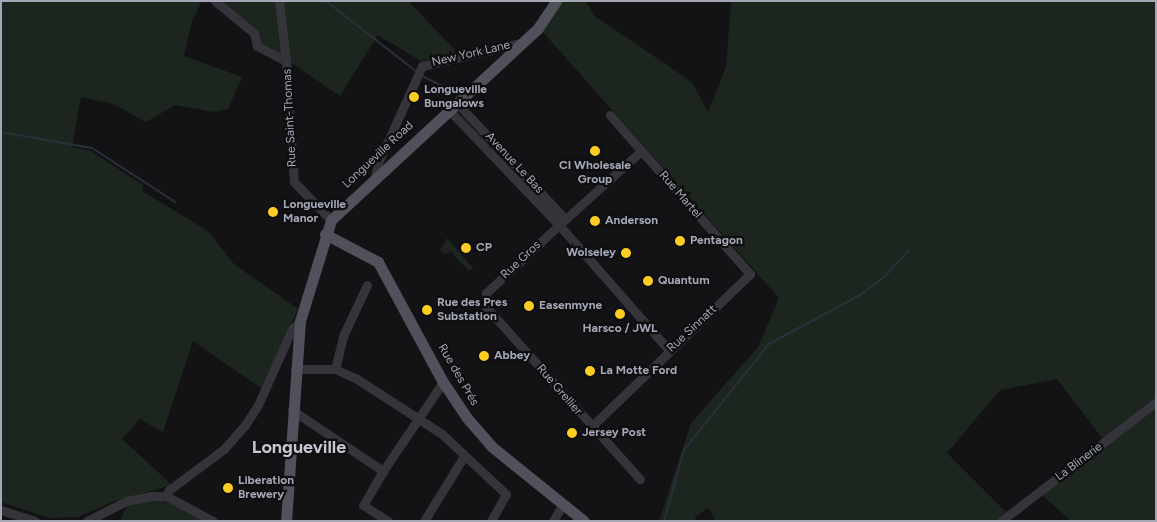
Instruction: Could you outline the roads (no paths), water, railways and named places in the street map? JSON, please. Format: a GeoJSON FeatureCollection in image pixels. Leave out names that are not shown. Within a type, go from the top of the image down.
{"type":"FeatureCollection","features":[{"type":"Feature","properties":{"kind":"main road","name":"Longueville Road"},"geometry":{"type":"LineString","coordinates":[[286,521],[292,410],[300,321],[325,234],[331,220],[452,105],[538,28],[556,1]]}},
{"type":"Feature","properties":{"kind":"main road","name":"Rue des Prés"},"geometry":{"type":"LineString","coordinates":[[325,234],[378,262],[443,382],[467,418],[491,446],[584,521]]}},
{"type":"Feature","properties":{"kind":"street"},"geometry":{"type":"LineString","coordinates":[[215,1],[254,33],[257,46],[286,61]]}},
{"type":"Feature","properties":{"kind":"street","name":"Rue Saint-Thomas"},"geometry":{"type":"LineString","coordinates":[[278,1],[286,61],[294,182],[331,220]]}},
{"type":"Feature","properties":{"kind":"street","name":"New York Lane"},"geometry":{"type":"LineString","coordinates":[[375,177],[378,163],[422,66],[521,43]]}},
{"type":"Feature","properties":{"kind":"street","name":"Avenue Le Bas"},"geometry":{"type":"LineString","coordinates":[[452,105],[562,222],[669,350]]}},
{"type":"Feature","properties":{"kind":"street","name":"Rue Martel"},"geometry":{"type":"LineString","coordinates":[[610,115],[750,274]]}},
{"type":"Feature","properties":{"kind":"street","name":"Rue Gros"},"geometry":{"type":"LineString","coordinates":[[485,298],[562,222],[641,151]]}},
{"type":"Feature","properties":{"kind":"street","name":"Rue Sinnatt"},"geometry":{"type":"LineString","coordinates":[[591,427],[750,274]]}},
{"type":"Feature","properties":{"kind":"street"},"geometry":{"type":"LineString","coordinates":[[335,369],[344,334],[367,285]]}},
{"type":"Feature","properties":{"kind":"street","name":"Rue Grellier"},"geometry":{"type":"LineString","coordinates":[[485,298],[486,307],[591,427],[640,479]]}},
{"type":"Feature","properties":{"kind":"street"},"geometry":{"type":"LineString","coordinates":[[166,496],[168,490],[224,449],[245,425],[258,405],[292,329],[300,321]]}},
{"type":"Feature","properties":{"kind":"street"},"geometry":{"type":"LineString","coordinates":[[295,369],[335,369],[418,418],[506,494],[491,521]]}},
{"type":"Feature","properties":{"kind":"street"},"geometry":{"type":"LineString","coordinates":[[388,521],[363,505],[383,471],[443,382]]}},
{"type":"Feature","properties":{"kind":"street","name":"La Blinerie"},"geometry":{"type":"LineString","coordinates":[[1001,521],[1156,402]]}},
{"type":"Feature","properties":{"kind":"street"},"geometry":{"type":"LineString","coordinates":[[292,410],[383,471]]}},
{"type":"Feature","properties":{"kind":"street"},"geometry":{"type":"LineString","coordinates":[[424,521],[464,456]]}},
{"type":"Feature","properties":{"kind":"street"},"geometry":{"type":"LineString","coordinates":[[87,521],[126,502],[166,496],[214,521]]}},
{"type":"Feature","properties":{"kind":"street"},"geometry":{"type":"LineString","coordinates":[[554,521],[563,504]]}},
{"type":"Feature","properties":{"kind":"street"},"geometry":{"type":"LineString","coordinates":[[1,510],[35,521]]}},
{"type":"Feature","properties":{"kind":"waterway"},"geometry":{"type":"LineString","coordinates":[[326,1],[417,72]]}},
{"type":"Feature","properties":{"kind":"waterway"},"geometry":{"type":"LineString","coordinates":[[420,75],[456,93]]}},
{"type":"Feature","properties":{"kind":"waterway"},"geometry":{"type":"LineString","coordinates":[[1,132],[92,148],[175,202]]}},
{"type":"Feature","properties":{"kind":"waterway"},"geometry":{"type":"LineString","coordinates":[[664,521],[684,450],[769,344],[862,294],[886,275],[909,250]]}},
{"type":"Feature","properties":{"kind":"place","name":"Longueville Bungalows"},"geometry":{"type":"Point","coordinates":[414,97]}},
{"type":"Feature","properties":{"kind":"place","name":"CI Wholesale Group"},"geometry":{"type":"Point","coordinates":[595,151]}},
{"type":"Feature","properties":{"kind":"place","name":"Longueville Manor"},"geometry":{"type":"Point","coordinates":[273,212]}},
{"type":"Feature","properties":{"kind":"place","name":"Anderson"},"geometry":{"type":"Point","coordinates":[595,221]}},
{"type":"Feature","properties":{"kind":"place","name":"Pentagon"},"geometry":{"type":"Point","coordinates":[680,241]}},
{"type":"Feature","properties":{"kind":"place","name":"CP"},"geometry":{"type":"Point","coordinates":[466,248]}},
{"type":"Feature","properties":{"kind":"place","name":"Wolseley"},"geometry":{"type":"Point","coordinates":[626,253]}},
{"type":"Feature","properties":{"kind":"place","name":"Quantum"},"geometry":{"type":"Point","coordinates":[648,281]}},
{"type":"Feature","properties":{"kind":"place","name":"Easenmyne"},"geometry":{"type":"Point","coordinates":[529,306]}},
{"type":"Feature","properties":{"kind":"place","name":"Rue des Pres Substation"},"geometry":{"type":"Point","coordinates":[427,310]}},
{"type":"Feature","properties":{"kind":"place","name":"Harsco / JWL"},"geometry":{"type":"Point","coordinates":[620,314]}},
{"type":"Feature","properties":{"kind":"place","name":"Abbey"},"geometry":{"type":"Point","coordinates":[484,356]}},
{"type":"Feature","properties":{"kind":"place","name":"La Motte Ford"},"geometry":{"type":"Point","coordinates":[590,371]}},
{"type":"Feature","properties":{"kind":"place","name":"Jersey Post"},"geometry":{"type":"Point","coordinates":[572,433]}},
{"type":"Feature","properties":{"kind":"place","name":"Liberation Brewery"},"geometry":{"type":"Point","coordinates":[228,488]}},
{"type":"Feature","properties":{"kind":"district","name":"Longueville"},"geometry":{"type":"Point","coordinates":[299,447]}}]}
